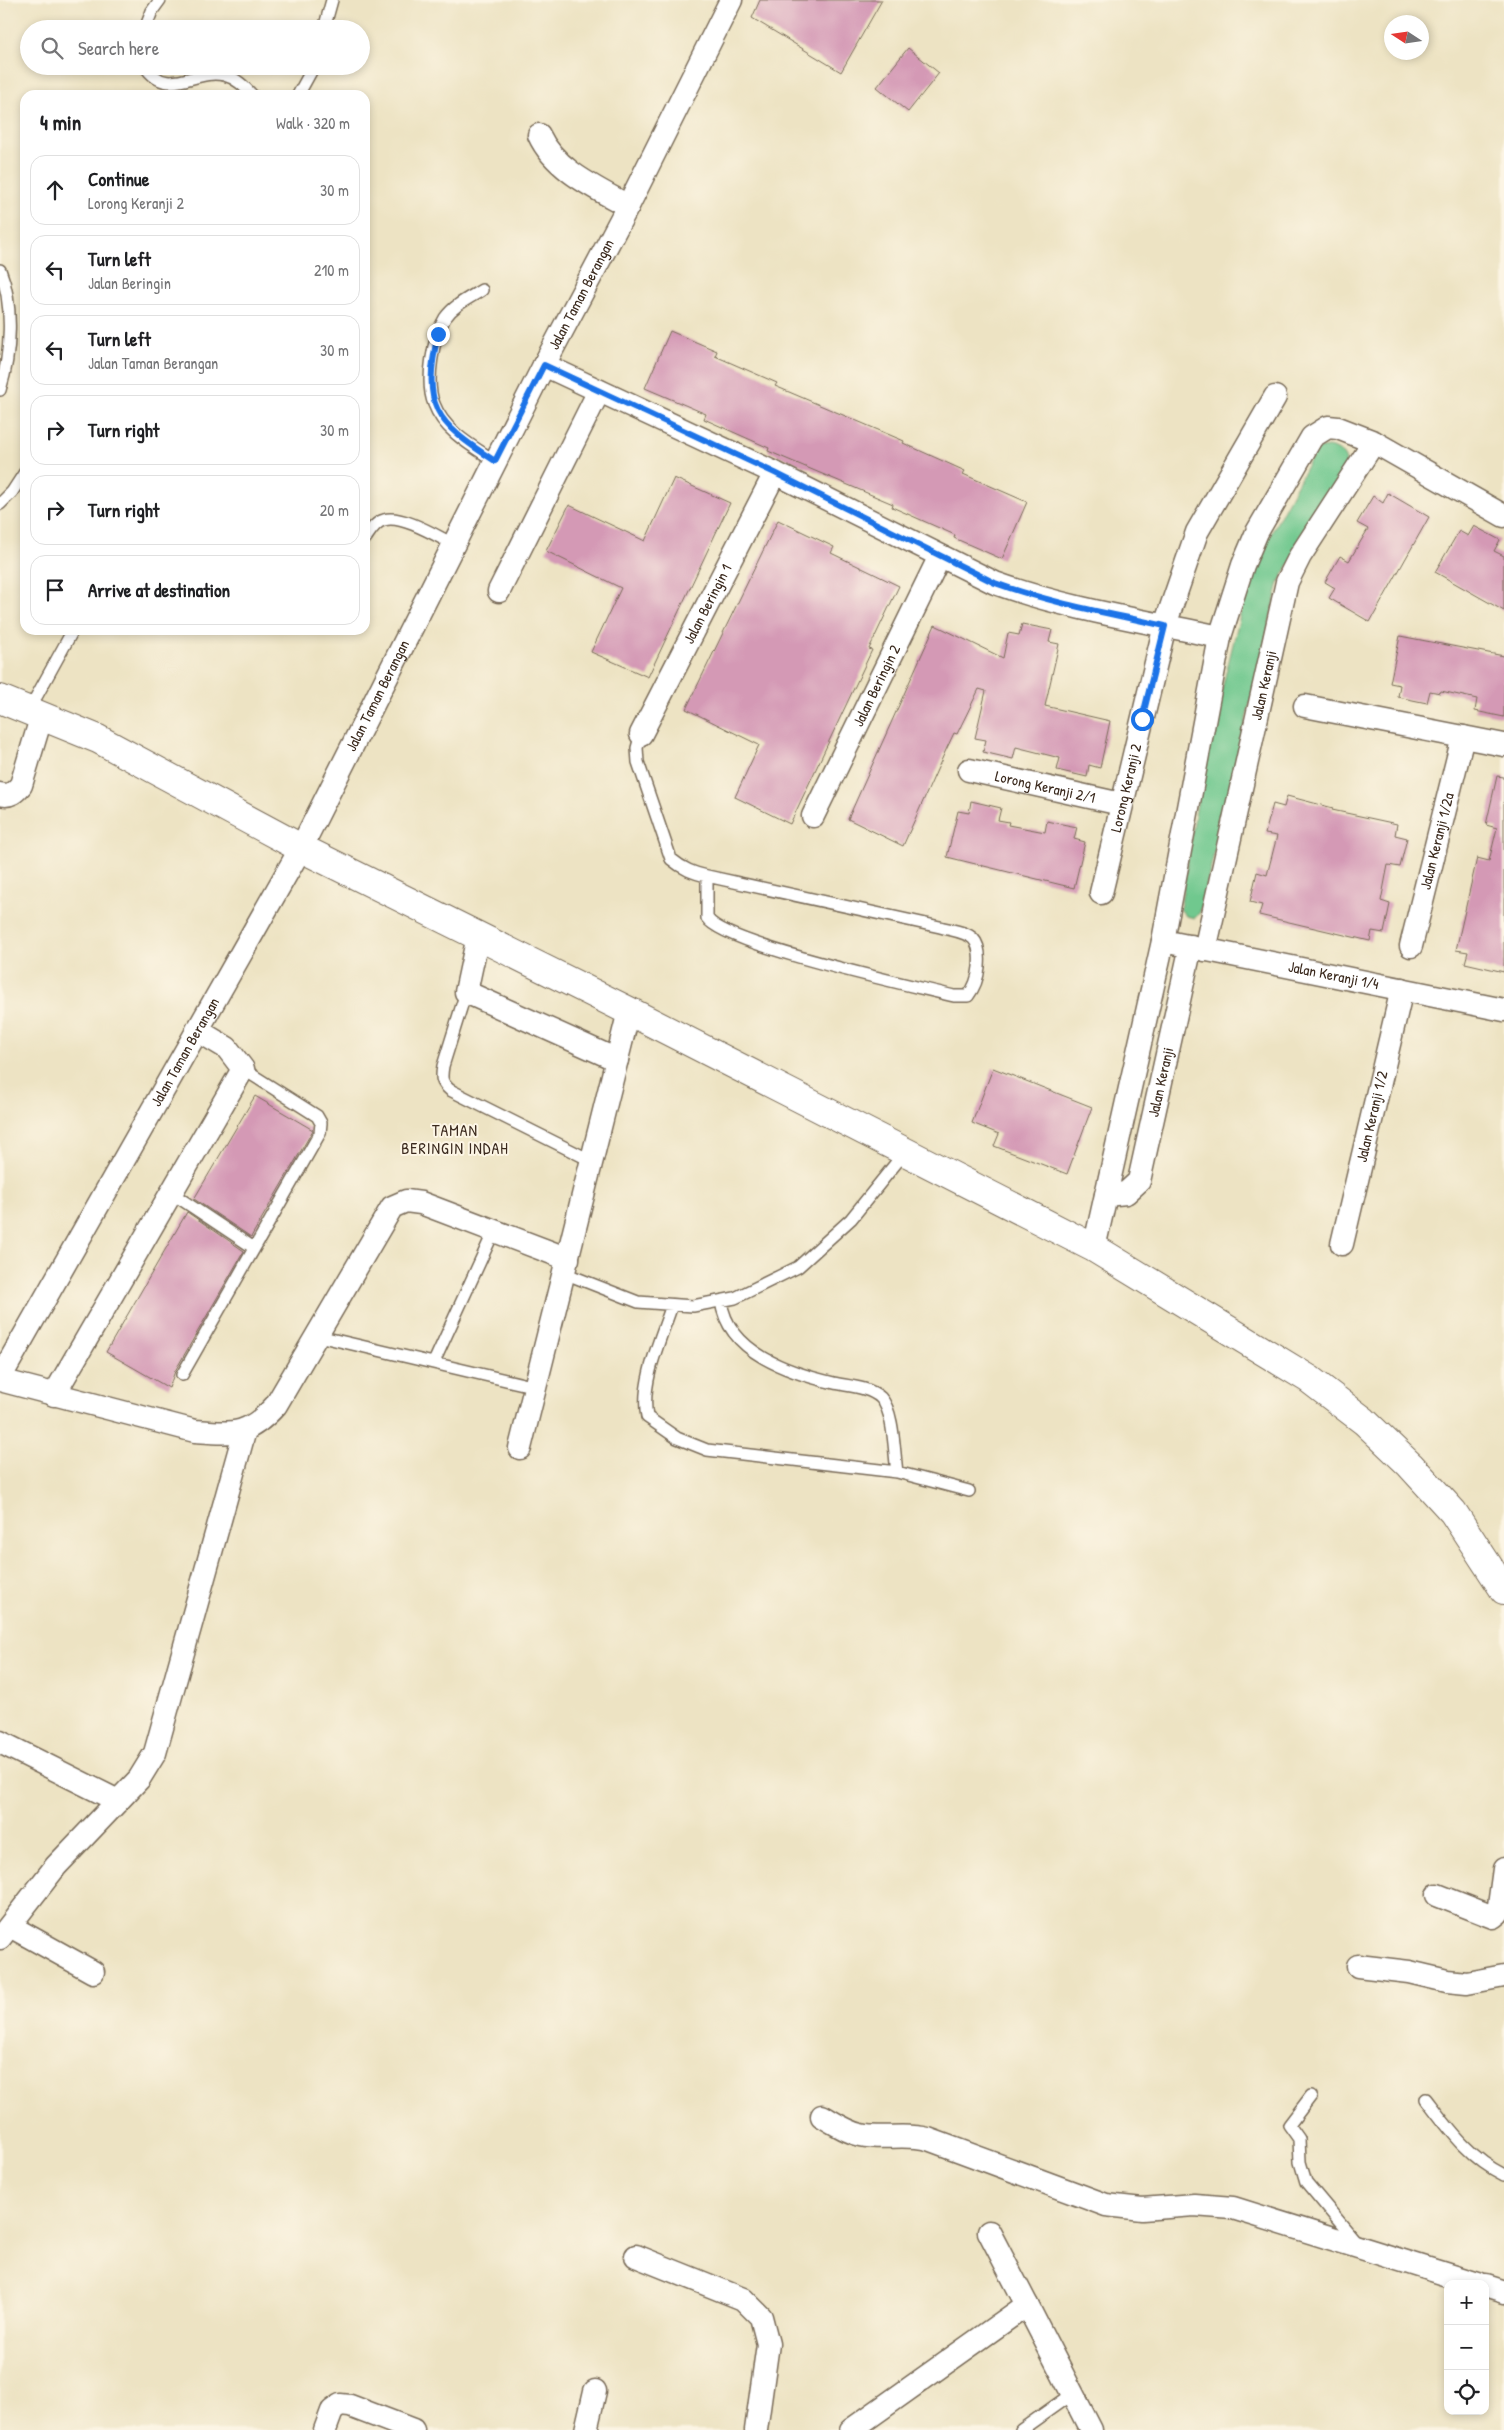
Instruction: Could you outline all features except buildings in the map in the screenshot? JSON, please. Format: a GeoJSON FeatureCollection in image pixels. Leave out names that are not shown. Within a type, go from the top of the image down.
{"type":"FeatureCollection","features":[{"type":"Feature","properties":{"kind":"street","name":"Jalan Taman Berangan"},"geometry":{"type":"LineString","coordinates":[[0,1379],[301,848],[495,461],[628,206],[731,0]]}},
{"type":"Feature","properties":{"kind":"street"},"geometry":{"type":"LineString","coordinates":[[539,135],[544,147],[577,177],[628,206]]}},
{"type":"Feature","properties":{"kind":"street"},"geometry":{"type":"LineString","coordinates":[[544,365],[775,473],[995,583],[1029,595],[1220,637]]}},
{"type":"Feature","properties":{"kind":"street"},"geometry":{"type":"LineString","coordinates":[[499,590],[599,391]]}},
{"type":"Feature","properties":{"kind":"street","name":"Lorong Keranji 2"},"geometry":{"type":"LineString","coordinates":[[1101,893],[1165,626],[1197,532],[1276,397]]}},
{"type":"Feature","properties":{"kind":"street"},"geometry":{"type":"LineString","coordinates":[[1094,1248],[1163,941],[1220,637],[1243,565],[1257,532],[1312,438],[1328,427],[1338,428],[1374,442],[1504,516]]}},
{"type":"Feature","properties":{"kind":"street","name":"Jalan Keranji"},"geometry":{"type":"LineString","coordinates":[[1106,1195],[1126,1193],[1139,1181],[1287,582],[1300,556],[1374,442]]}},
{"type":"Feature","properties":{"kind":"street","name":"Jalan Beringin 1"},"geometry":{"type":"LineString","coordinates":[[641,734],[775,473]]}},
{"type":"Feature","properties":{"kind":"street","name":"Jalan Beringin 2"},"geometry":{"type":"LineString","coordinates":[[813,816],[940,556]]}},
{"type":"Feature","properties":{"kind":"street"},"geometry":{"type":"LineString","coordinates":[[0,699],[98,739],[301,848],[629,1011],[1094,1248],[1309,1379],[1364,1421],[1410,1465],[1453,1512],[1504,1590]]}},
{"type":"Feature","properties":{"kind":"street"},"geometry":{"type":"LineString","coordinates":[[1304,706],[1504,746]]}},
{"type":"Feature","properties":{"kind":"street"},"geometry":{"type":"LineString","coordinates":[[0,794],[15,793],[21,785],[35,713]]}},
{"type":"Feature","properties":{"kind":"street","name":"Jalan Keranji 1/2a"},"geometry":{"type":"LineString","coordinates":[[1411,946],[1463,737]]}},
{"type":"Feature","properties":{"kind":"street","name":"Lorong Keranji 2/1"},"geometry":{"type":"LineString","coordinates":[[969,770],[1121,804]]}},
{"type":"Feature","properties":{"kind":"street"},"geometry":{"type":"LineString","coordinates":[[478,936],[466,992],[617,1060]]}},
{"type":"Feature","properties":{"kind":"street","name":"Jalan Keranji 1/4"},"geometry":{"type":"LineString","coordinates":[[1163,941],[1504,1010]]}},
{"type":"Feature","properties":{"kind":"street","name":"Jalan Keranji 1/2"},"geometry":{"type":"LineString","coordinates":[[1342,1244],[1402,989]]}},
{"type":"Feature","properties":{"kind":"street"},"geometry":{"type":"LineString","coordinates":[[520,1448],[629,1011]]}},
{"type":"Feature","properties":{"kind":"street"},"geometry":{"type":"LineString","coordinates":[[54,1394],[243,1069],[226,1048],[197,1030]]}},
{"type":"Feature","properties":{"kind":"street"},"geometry":{"type":"LineString","coordinates":[[0,1379],[196,1431],[223,1433],[245,1430],[260,1422],[276,1405],[392,1207],[406,1201],[421,1203],[494,1231],[566,1266]]}},
{"type":"Feature","properties":{"kind":"street"},"geometry":{"type":"LineString","coordinates":[[93,1972],[5,1932],[56,1866],[139,1779],[155,1753],[245,1430]]}},
{"type":"Feature","properties":{"kind":"street"},"geometry":{"type":"LineString","coordinates":[[0,1742],[118,1801]]}},
{"type":"Feature","properties":{"kind":"street"},"geometry":{"type":"LineString","coordinates":[[1436,1896],[1492,1917],[1498,1913],[1504,1869]]}},
{"type":"Feature","properties":{"kind":"street"},"geometry":{"type":"LineString","coordinates":[[1358,1966],[1409,1972],[1453,1982],[1467,1983],[1504,1976]]}},
{"type":"Feature","properties":{"kind":"street"},"geometry":{"type":"LineString","coordinates":[[822,2116],[852,2133],[863,2136],[906,2135],[928,2139],[1106,2206],[1142,2209],[1194,2205],[1233,2208],[1464,2280]]}},
{"type":"Feature","properties":{"kind":"street"},"geometry":{"type":"LineString","coordinates":[[989,2232],[1091,2430]]}},
{"type":"Feature","properties":{"kind":"street"},"geometry":{"type":"LineString","coordinates":[[636,2256],[743,2299],[761,2317],[768,2344],[756,2430]]}},
{"type":"Feature","properties":{"kind":"street"},"geometry":{"type":"LineString","coordinates":[[1489,2287],[1504,2292]]}},
{"type":"Feature","properties":{"kind":"street"},"geometry":{"type":"LineString","coordinates":[[852,2430],[1027,2306]]}},
{"type":"Feature","properties":{"kind":"street"},"geometry":{"type":"LineString","coordinates":[[586,2430],[595,2391]]}},
{"type":"Feature","properties":{"kind":"street"},"geometry":{"type":"LineString","coordinates":[[325,2430],[332,2411],[340,2405],[350,2406],[413,2430]]}},
{"type":"Feature","properties":{"kind":"lane"},"geometry":{"type":"LineString","coordinates":[[148,20],[160,0]]}},
{"type":"Feature","properties":{"kind":"lane"},"geometry":{"type":"LineString","coordinates":[[326,20],[332,0]]}},
{"type":"Feature","properties":{"kind":"lane"},"geometry":{"type":"LineString","coordinates":[[150,75],[160,82],[171,82],[216,75]]}},
{"type":"Feature","properties":{"kind":"lane"},"geometry":{"type":"LineString","coordinates":[[224,75],[239,81],[247,90]]}},
{"type":"Feature","properties":{"kind":"lane"},"geometry":{"type":"LineString","coordinates":[[301,90],[309,75]]}},
{"type":"Feature","properties":{"kind":"lane"},"geometry":{"type":"LineString","coordinates":[[0,270],[9,300],[9,330],[0,390]]}},
{"type":"Feature","properties":{"kind":"lane"},"geometry":{"type":"LineString","coordinates":[[482,290],[459,304],[446,317],[438,334],[431,364],[430,388],[434,404],[449,426],[463,441],[495,461]]}},
{"type":"Feature","properties":{"kind":"lane"},"geometry":{"type":"LineString","coordinates":[[0,504],[12,492],[20,480]]}},
{"type":"Feature","properties":{"kind":"lane"},"geometry":{"type":"LineString","coordinates":[[370,532],[383,520],[400,519],[454,544]]}},
{"type":"Feature","properties":{"kind":"lane"},"geometry":{"type":"LineString","coordinates":[[35,713],[71,635]]}},
{"type":"Feature","properties":{"kind":"lane"},"geometry":{"type":"LineString","coordinates":[[641,734],[637,748],[638,762],[671,859],[692,873],[707,876],[966,934],[975,940],[981,950],[974,989],[968,996],[954,996],[823,963],[740,938],[710,924],[707,918],[707,876]]}},
{"type":"Feature","properties":{"kind":"lane"},"geometry":{"type":"LineString","coordinates":[[466,992],[443,1066],[441,1078],[444,1084],[450,1090],[592,1161]]}},
{"type":"Feature","properties":{"kind":"lane"},"geometry":{"type":"LineString","coordinates":[[182,1375],[320,1133],[321,1123],[317,1116],[243,1069]]}},
{"type":"Feature","properties":{"kind":"lane"},"geometry":{"type":"LineString","coordinates":[[566,1266],[638,1302],[693,1306],[735,1298],[798,1267],[851,1219],[905,1152]]}},
{"type":"Feature","properties":{"kind":"lane"},"geometry":{"type":"LineString","coordinates":[[170,1192],[254,1248]]}},
{"type":"Feature","properties":{"kind":"lane"},"geometry":{"type":"LineString","coordinates":[[434,1362],[494,1231]]}},
{"type":"Feature","properties":{"kind":"lane"},"geometry":{"type":"LineString","coordinates":[[721,1301],[728,1323],[749,1350],[801,1376],[868,1391],[880,1397],[887,1408],[896,1472]]}},
{"type":"Feature","properties":{"kind":"lane"},"geometry":{"type":"LineString","coordinates":[[672,1305],[648,1378],[644,1403],[647,1417],[677,1438],[707,1450],[896,1472],[970,1491]]}},
{"type":"Feature","properties":{"kind":"lane"},"geometry":{"type":"LineString","coordinates":[[318,1336],[536,1387]]}},
{"type":"Feature","properties":{"kind":"lane"},"geometry":{"type":"LineString","coordinates":[[1311,2096],[1289,2125],[1299,2138],[1300,2162],[1306,2182],[1362,2249]]}},
{"type":"Feature","properties":{"kind":"lane"},"geometry":{"type":"LineString","coordinates":[[1426,2099],[1465,2148],[1485,2165],[1504,2175]]}},
{"type":"Feature","properties":{"kind":"lane"},"geometry":{"type":"LineString","coordinates":[[1021,2430],[1073,2393]]}},
{"type":"Feature","properties":{"kind":"green space"},"geometry":{"type":"Polygon","coordinates":[[[1328,447],[1335,449],[1343,455],[1346,465],[1279,582],[1200,912],[1195,918],[1186,916],[1180,909],[1203,766],[1251,571],[1316,449],[1328,447]]]}},
{"type":"Feature","properties":{"kind":"district","name":"TAMAN BERINGIN INDAH"},"geometry":{"type":"Point","coordinates":[455,1139]}},
{"type":"Feature","properties":{"kind":"route"},"geometry":{"type":"LineString","coordinates":[[438,334],[431,364],[430,388],[434,404],[449,426],[463,441],[495,461],[544,365],[775,473],[995,583],[1029,595],[1165,626],[1142,719]]}}]}
